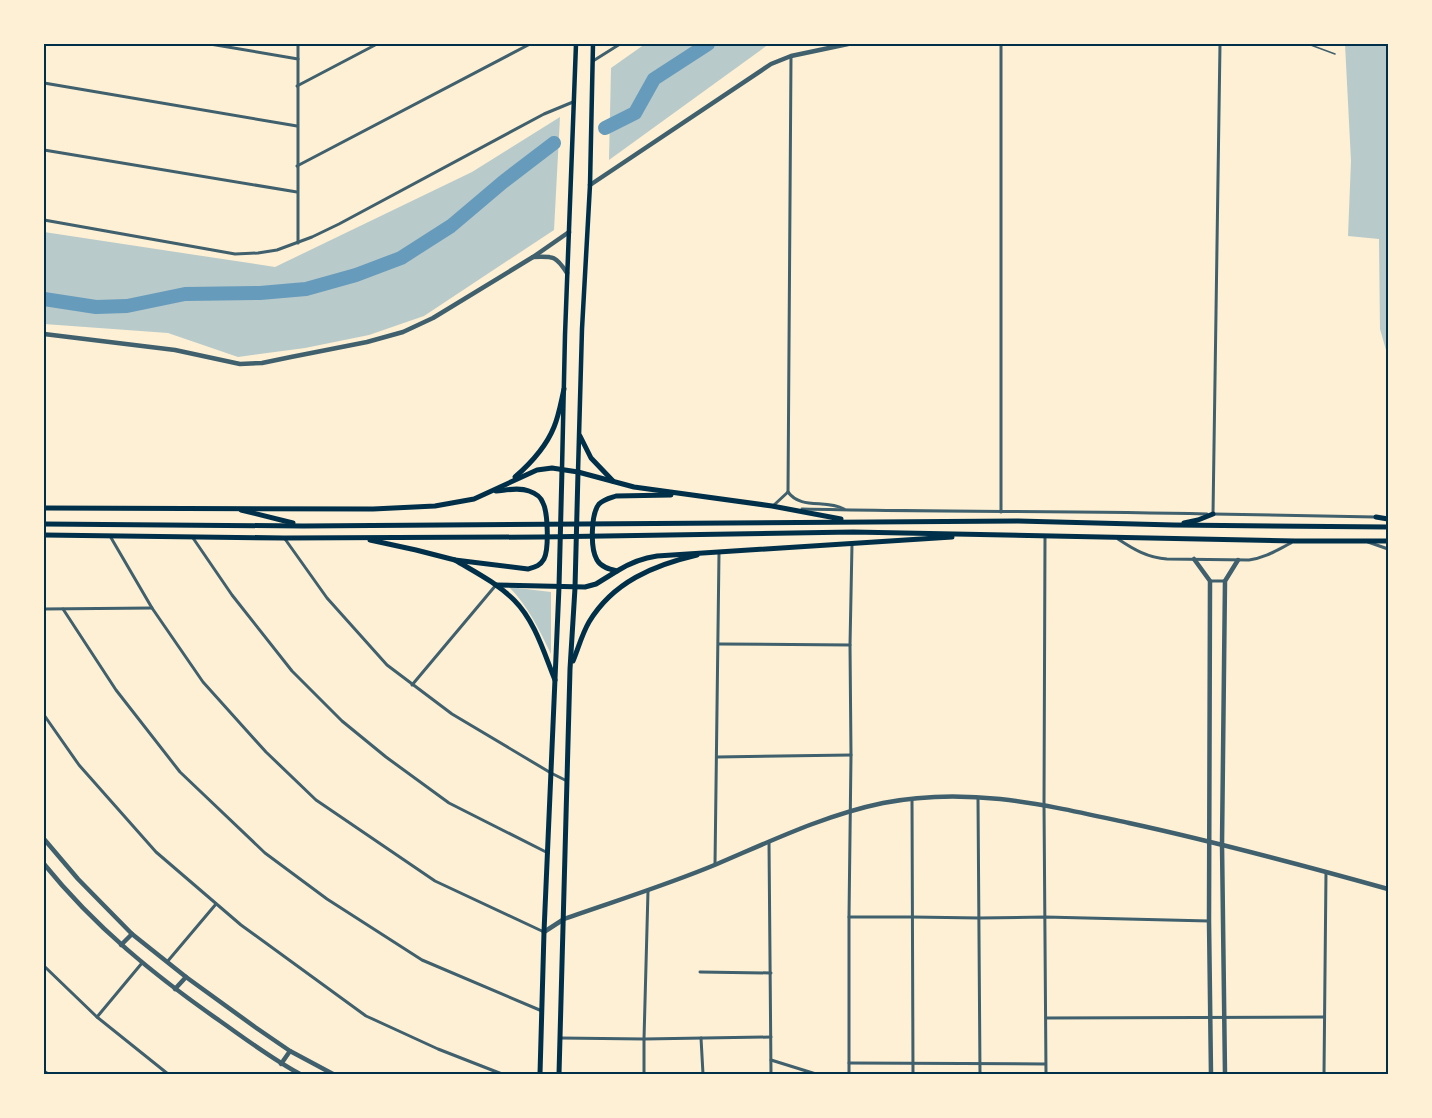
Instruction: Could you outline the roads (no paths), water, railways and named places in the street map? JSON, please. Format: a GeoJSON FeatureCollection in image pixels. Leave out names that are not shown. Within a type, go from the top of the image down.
{"type":"FeatureCollection","features":[{"type":"Feature","properties":{"kind":"main road"},"geometry":{"type":"LineString","coordinates":[[540,1074],[559,587],[576,44]]}},
{"type":"Feature","properties":{"kind":"main road"},"geometry":{"type":"LineString","coordinates":[[559,1074],[570,669],[575,588],[582,329],[590,185],[593,44]]}},
{"type":"Feature","properties":{"kind":"main road"},"geometry":{"type":"LineString","coordinates":[[505,485],[526,468],[542,449],[554,428],[564,389]]}},
{"type":"Feature","properties":{"kind":"main road"},"geometry":{"type":"LineString","coordinates":[[580,436],[591,458],[614,483]]}},
{"type":"Feature","properties":{"kind":"main road"},"geometry":{"type":"LineString","coordinates":[[44,508],[374,509],[435,506],[474,499],[537,470],[552,468],[578,472],[634,487],[772,506],[854,521]]}},
{"type":"Feature","properties":{"kind":"main road"},"geometry":{"type":"LineString","coordinates":[[358,537],[455,560],[528,569],[539,565],[544,560],[547,548],[546,514],[542,501],[528,490],[491,492]]}},
{"type":"Feature","properties":{"kind":"main road"},"geometry":{"type":"LineString","coordinates":[[617,571],[602,566],[594,553],[592,542],[594,516],[598,506],[616,496],[687,494]]}},
{"type":"Feature","properties":{"kind":"main road"},"geometry":{"type":"LineString","coordinates":[[231,508],[303,526]]}},
{"type":"Feature","properties":{"kind":"main road"},"geometry":{"type":"LineString","coordinates":[[1174,525],[1213,514]]}},
{"type":"Feature","properties":{"kind":"main road"},"geometry":{"type":"LineString","coordinates":[[1376,517],[1389,518]]}},
{"type":"Feature","properties":{"kind":"main road"},"geometry":{"type":"LineString","coordinates":[[44,524],[303,526],[1018,521],[1389,527]]}},
{"type":"Feature","properties":{"kind":"main road"},"geometry":{"type":"LineString","coordinates":[[44,535],[541,537],[853,532],[1389,541]]}},
{"type":"Feature","properties":{"kind":"main road"},"geometry":{"type":"LineString","coordinates":[[496,585],[575,588],[596,584],[634,561],[645,557],[984,535]]}},
{"type":"Feature","properties":{"kind":"main road"},"geometry":{"type":"LineString","coordinates":[[570,669],[589,623],[604,602],[619,588],[642,573],[663,565],[716,552]]}},
{"type":"Feature","properties":{"kind":"main road"},"geometry":{"type":"LineString","coordinates":[[455,560],[496,585],[524,612],[541,644],[555,681]]}},
{"type":"Feature","properties":{"kind":"street"},"geometry":{"type":"LineString","coordinates":[[210,44],[298,59]]}},
{"type":"Feature","properties":{"kind":"street"},"geometry":{"type":"LineString","coordinates":[[298,44],[298,243]]}},
{"type":"Feature","properties":{"kind":"street"},"geometry":{"type":"LineString","coordinates":[[297,86],[377,44]]}},
{"type":"Feature","properties":{"kind":"street"},"geometry":{"type":"LineString","coordinates":[[297,166],[530,44]]}},
{"type":"Feature","properties":{"kind":"street"},"geometry":{"type":"LineString","coordinates":[[593,61],[620,44]]}},
{"type":"Feature","properties":{"kind":"street"},"geometry":{"type":"LineString","coordinates":[[590,185],[771,64],[790,56],[848,44]]}},
{"type":"Feature","properties":{"kind":"street"},"geometry":{"type":"LineString","coordinates":[[1001,512],[1002,44]]}},
{"type":"Feature","properties":{"kind":"street"},"geometry":{"type":"LineString","coordinates":[[1213,514],[1220,44]]}},
{"type":"Feature","properties":{"kind":"street"},"geometry":{"type":"LineString","coordinates":[[790,56],[788,492],[798,501],[834,504],[846,510]]}},
{"type":"Feature","properties":{"kind":"street"},"geometry":{"type":"LineString","coordinates":[[44,83],[297,126]]}},
{"type":"Feature","properties":{"kind":"street"},"geometry":{"type":"LineString","coordinates":[[44,220],[235,254],[277,250],[339,224],[544,114],[574,101]]}},
{"type":"Feature","properties":{"kind":"street"},"geometry":{"type":"LineString","coordinates":[[44,150],[297,192]]}},
{"type":"Feature","properties":{"kind":"street"},"geometry":{"type":"LineString","coordinates":[[44,334],[166,349],[240,364],[262,363],[368,342],[403,332],[433,318],[533,257],[569,232]]}},
{"type":"Feature","properties":{"kind":"street"},"geometry":{"type":"LineString","coordinates":[[533,257],[547,256],[559,261],[568,274]]}},
{"type":"Feature","properties":{"kind":"street"},"geometry":{"type":"LineString","coordinates":[[772,506],[788,492]]}},
{"type":"Feature","properties":{"kind":"street"},"geometry":{"type":"LineString","coordinates":[[787,510],[1110,512],[1376,517]]}},
{"type":"Feature","properties":{"kind":"street"},"geometry":{"type":"LineString","coordinates":[[110,535],[152,608],[203,682],[266,752],[316,800],[435,881],[544,932],[564,919],[715,865],[769,841],[851,812],[883,803],[950,795],[1044,804],[1210,841],[1389,889]]}},
{"type":"Feature","properties":{"kind":"street"},"geometry":{"type":"LineString","coordinates":[[192,536],[232,595],[292,671],[342,721],[386,757],[449,803],[548,853]]}},
{"type":"Feature","properties":{"kind":"street"},"geometry":{"type":"LineString","coordinates":[[1045,536],[1046,1074]]}},
{"type":"Feature","properties":{"kind":"street"},"geometry":{"type":"LineString","coordinates":[[284,537],[327,598],[387,665],[452,714],[567,782]]}},
{"type":"Feature","properties":{"kind":"street"},"geometry":{"type":"LineString","coordinates":[[1113,537],[1138,552],[1154,558],[1194,560],[1257,559],[1295,541]]}},
{"type":"Feature","properties":{"kind":"street"},"geometry":{"type":"LineString","coordinates":[[1364,541],[1389,549]]}},
{"type":"Feature","properties":{"kind":"street"},"geometry":{"type":"LineString","coordinates":[[849,1074],[852,544]]}},
{"type":"Feature","properties":{"kind":"street"},"geometry":{"type":"LineString","coordinates":[[715,865],[719,644],[716,552]]}},
{"type":"Feature","properties":{"kind":"street"},"geometry":{"type":"LineString","coordinates":[[1194,560],[1210,581],[1211,1074]]}},
{"type":"Feature","properties":{"kind":"street"},"geometry":{"type":"LineString","coordinates":[[1225,1074],[1222,844],[1225,581],[1238,560]]}},
{"type":"Feature","properties":{"kind":"street"},"geometry":{"type":"LineString","coordinates":[[1210,581],[1225,581]]}},
{"type":"Feature","properties":{"kind":"street"},"geometry":{"type":"LineString","coordinates":[[412,685],[496,585]]}},
{"type":"Feature","properties":{"kind":"street"},"geometry":{"type":"LineString","coordinates":[[44,609],[152,608]]}},
{"type":"Feature","properties":{"kind":"street"},"geometry":{"type":"LineString","coordinates":[[63,609],[116,690],[180,772],[265,853],[327,899],[422,960],[542,1011]]}},
{"type":"Feature","properties":{"kind":"street"},"geometry":{"type":"LineString","coordinates":[[719,644],[850,645]]}},
{"type":"Feature","properties":{"kind":"street"},"geometry":{"type":"LineString","coordinates":[[44,715],[79,765],[156,852],[241,925],[366,1016],[438,1049],[502,1074]]}},
{"type":"Feature","properties":{"kind":"street"},"geometry":{"type":"LineString","coordinates":[[717,757],[851,755]]}},
{"type":"Feature","properties":{"kind":"street"},"geometry":{"type":"LineString","coordinates":[[978,796],[980,1074]]}},
{"type":"Feature","properties":{"kind":"street"},"geometry":{"type":"LineString","coordinates":[[912,799],[913,1074]]}},
{"type":"Feature","properties":{"kind":"street"},"geometry":{"type":"LineString","coordinates":[[44,839],[78,879],[132,934],[186,977],[290,1051],[333,1074]]}},
{"type":"Feature","properties":{"kind":"street"},"geometry":{"type":"LineString","coordinates":[[769,841],[771,1074]]}},
{"type":"Feature","properties":{"kind":"street"},"geometry":{"type":"LineString","coordinates":[[44,864],[67,892],[142,963],[280,1064],[300,1074]]}},
{"type":"Feature","properties":{"kind":"street"},"geometry":{"type":"LineString","coordinates":[[1324,1074],[1326,872]]}},
{"type":"Feature","properties":{"kind":"street"},"geometry":{"type":"LineString","coordinates":[[644,1074],[648,889]]}},
{"type":"Feature","properties":{"kind":"street"},"geometry":{"type":"LineString","coordinates":[[167,962],[216,904]]}},
{"type":"Feature","properties":{"kind":"street"},"geometry":{"type":"LineString","coordinates":[[849,917],[1045,917],[1209,921]]}},
{"type":"Feature","properties":{"kind":"street"},"geometry":{"type":"LineString","coordinates":[[121,945],[132,934]]}},
{"type":"Feature","properties":{"kind":"street"},"geometry":{"type":"LineString","coordinates":[[97,1017],[142,963]]}},
{"type":"Feature","properties":{"kind":"street"},"geometry":{"type":"LineString","coordinates":[[44,966],[97,1017],[168,1074]]}},
{"type":"Feature","properties":{"kind":"street"},"geometry":{"type":"LineString","coordinates":[[700,972],[771,973]]}},
{"type":"Feature","properties":{"kind":"street"},"geometry":{"type":"LineString","coordinates":[[175,989],[186,977]]}},
{"type":"Feature","properties":{"kind":"street"},"geometry":{"type":"LineString","coordinates":[[1046,1018],[1324,1017]]}},
{"type":"Feature","properties":{"kind":"street"},"geometry":{"type":"LineString","coordinates":[[560,1038],[771,1037]]}},
{"type":"Feature","properties":{"kind":"street"},"geometry":{"type":"LineString","coordinates":[[701,1038],[703,1074]]}},
{"type":"Feature","properties":{"kind":"street"},"geometry":{"type":"LineString","coordinates":[[280,1064],[290,1051]]}},
{"type":"Feature","properties":{"kind":"street"},"geometry":{"type":"LineString","coordinates":[[771,1060],[816,1074]]}},
{"type":"Feature","properties":{"kind":"street"},"geometry":{"type":"LineString","coordinates":[[849,1063],[1046,1064]]}},
{"type":"Feature","properties":{"kind":"street"},"geometry":{"type":"LineString","coordinates":[[44,1071],[48,1074]]}},
{"type":"Feature","properties":{"kind":"lane"},"geometry":{"type":"LineString","coordinates":[[1308,44],[1335,54]]}},
{"type":"Feature","properties":{"kind":"waterway"},"geometry":{"type":"LineString","coordinates":[[605,128],[635,113],[654,79],[708,44]]}},
{"type":"Feature","properties":{"kind":"waterway"},"geometry":{"type":"LineString","coordinates":[[44,299],[96,307],[127,306],[185,294],[260,293],[306,289],[356,275],[401,258],[451,226],[554,143]]}}]}
